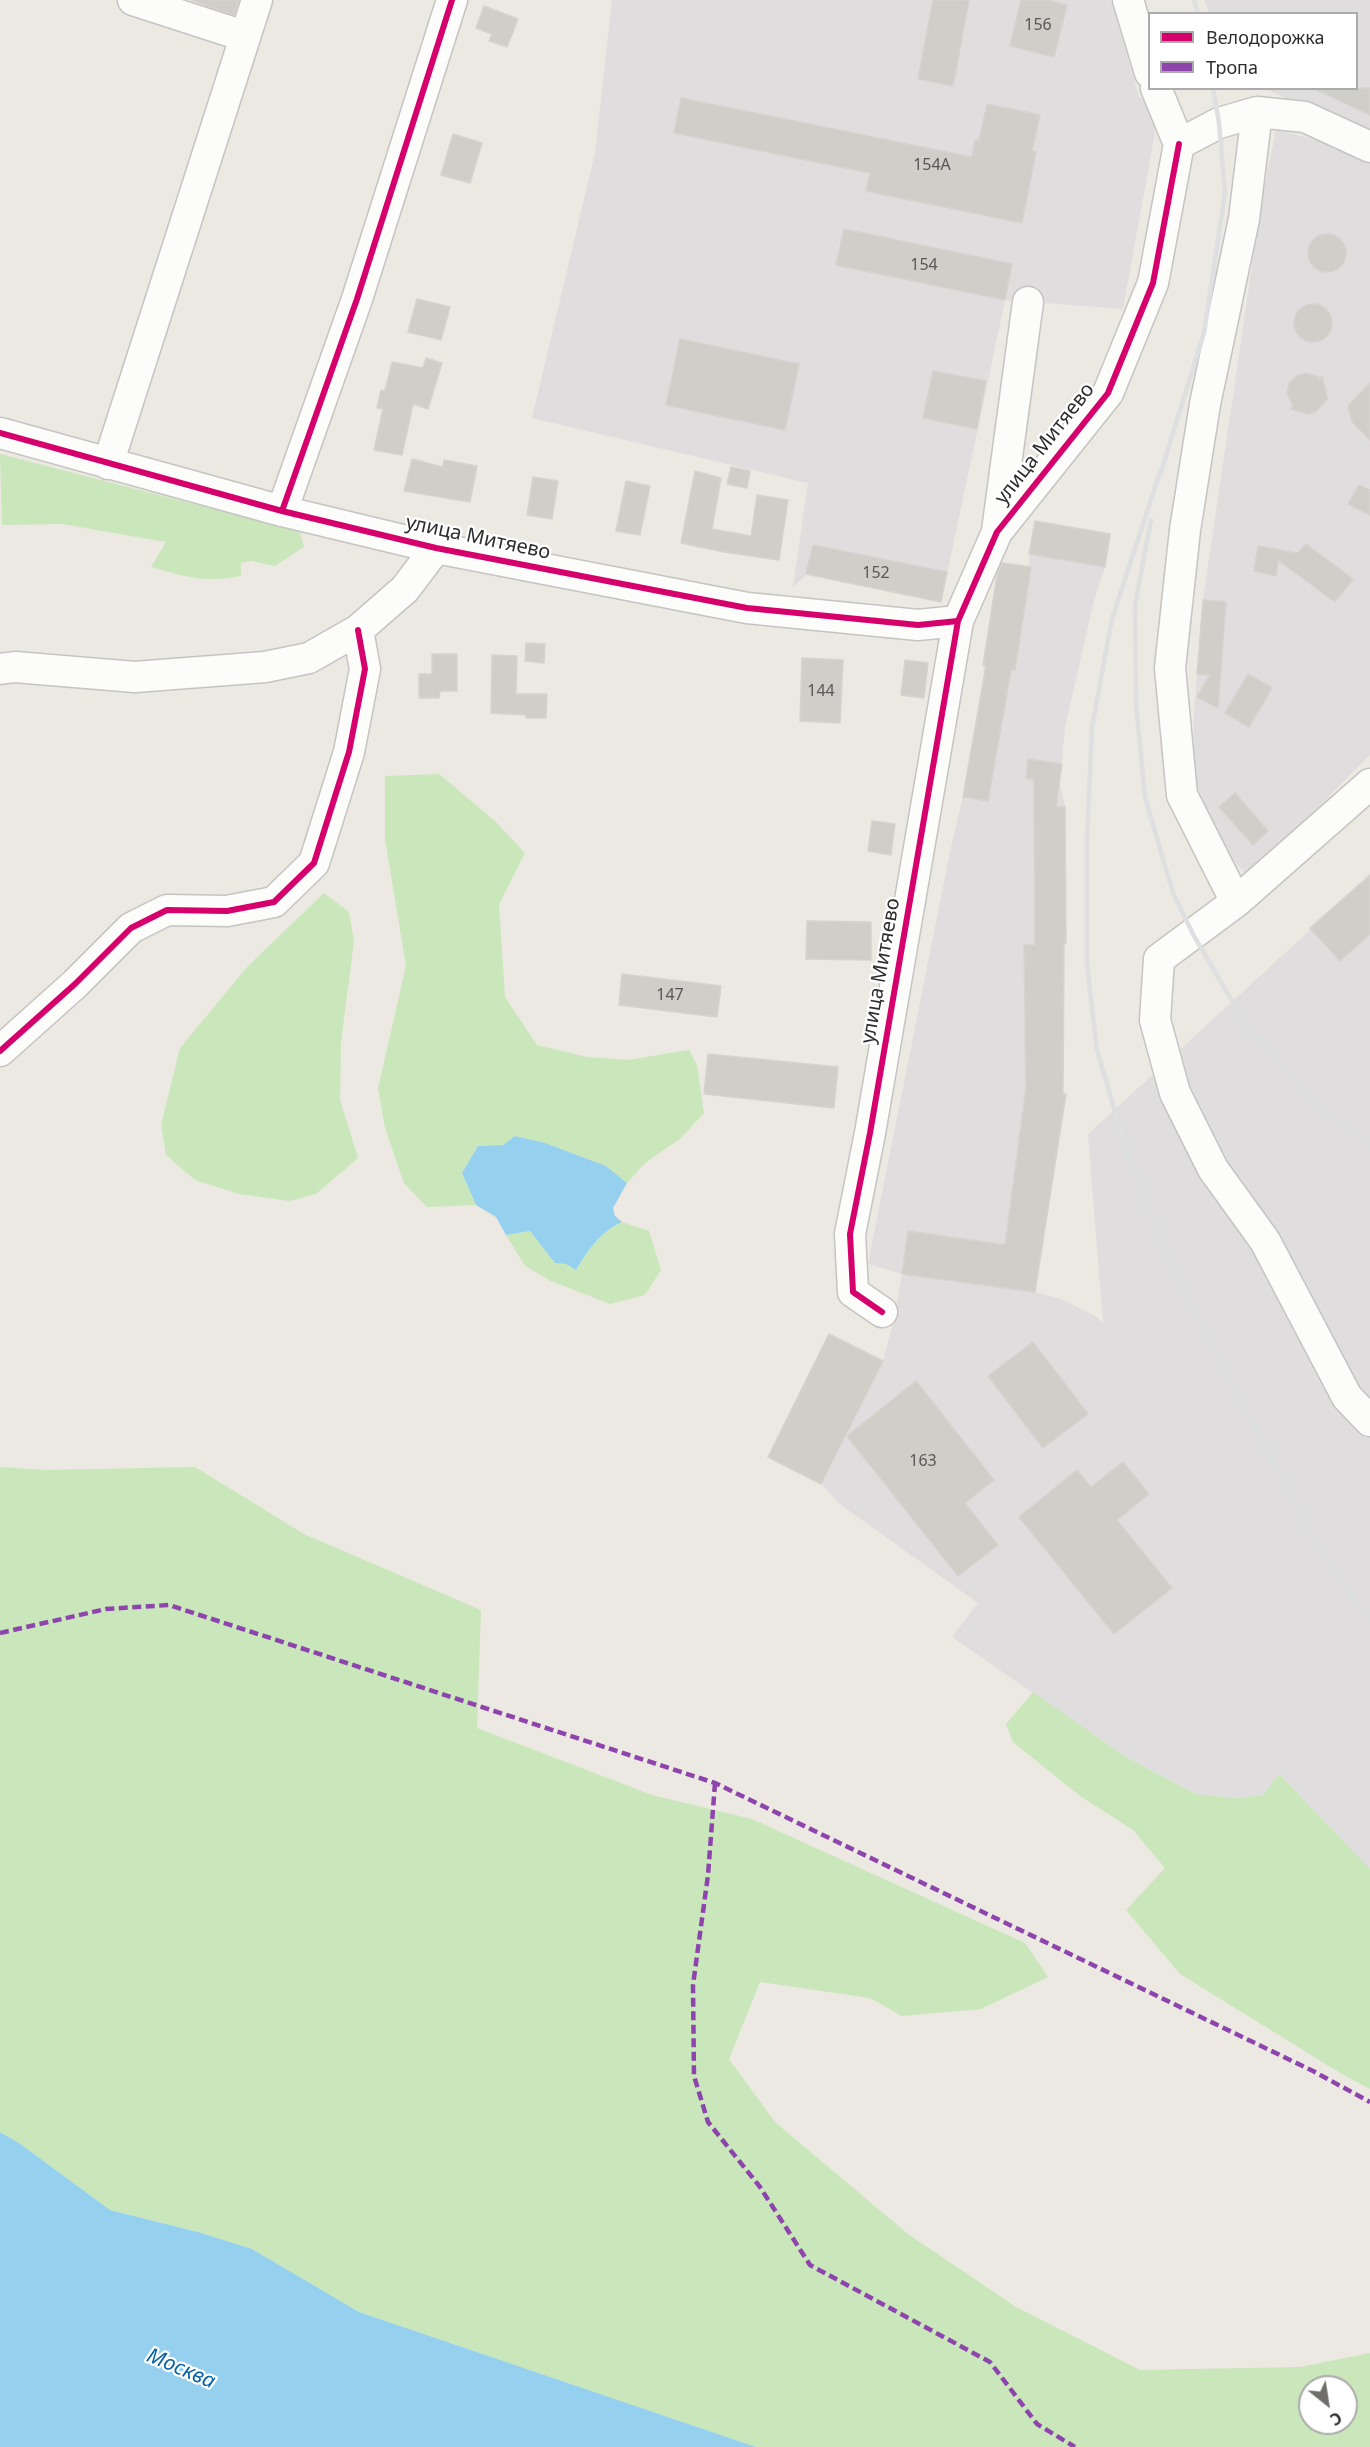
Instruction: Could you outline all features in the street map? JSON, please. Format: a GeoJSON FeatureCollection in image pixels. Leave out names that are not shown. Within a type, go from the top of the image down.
{"type":"FeatureCollection","features":[{"type":"Feature","properties":{"kind":"street"},"geometry":{"type":"LineString","coordinates":[[133,0],[244,36]]}},
{"type":"Feature","properties":{"kind":"street"},"geometry":{"type":"LineString","coordinates":[[108,464],[257,0]]}},
{"type":"Feature","properties":{"kind":"street"},"geometry":{"type":"LineString","coordinates":[[282,511],[357,299],[452,0]]}},
{"type":"Feature","properties":{"kind":"street"},"geometry":{"type":"LineString","coordinates":[[1128,0],[1148,70]]}},
{"type":"Feature","properties":{"kind":"street"},"geometry":{"type":"LineString","coordinates":[[1157,90],[1179,144],[1219,123],[1257,112],[1305,117],[1370,147]]}},
{"type":"Feature","properties":{"kind":"street"},"geometry":{"type":"LineString","coordinates":[[1236,902],[1182,795],[1170,668],[1185,530],[1205,404],[1244,219],[1257,112]]}},
{"type":"Feature","properties":{"kind":"street","name":"улица Митяево"},"geometry":{"type":"LineString","coordinates":[[882,1312],[853,1292],[850,1234],[872,1121],[958,621],[997,532],[1108,393],[1153,283],[1179,144]]}},
{"type":"Feature","properties":{"kind":"street"},"geometry":{"type":"LineString","coordinates":[[997,532],[1028,302]]}},
{"type":"Feature","properties":{"kind":"street","name":"улица Митяево"},"geometry":{"type":"LineString","coordinates":[[0,433],[282,511],[436,548],[747,608],[918,625],[958,621]]}},
{"type":"Feature","properties":{"kind":"street"},"geometry":{"type":"LineString","coordinates":[[0,669],[15,667],[135,677],[265,667],[309,658],[358,630],[405,589],[436,548]]}},
{"type":"Feature","properties":{"kind":"street"},"geometry":{"type":"LineString","coordinates":[[0,1051],[75,984],[131,928],[167,910],[227,910],[274,902],[314,863],[349,752],[364,669],[358,630]]}},
{"type":"Feature","properties":{"kind":"street"},"geometry":{"type":"LineString","coordinates":[[1370,784],[1236,902],[1159,960],[1155,1020],[1175,1093],[1213,1169],[1265,1241],[1347,1397],[1370,1421]]}},
{"type":"Feature","properties":{"kind":"shaded area"},"geometry":{"type":"Polygon","coordinates":[[[612,0],[1111,0],[1138,94],[1157,121],[1123,309],[1005,300],[941,602],[807,574],[793,587],[808,483],[532,418],[595,153],[612,0]]]}},
{"type":"Feature","properties":{"kind":"shaded area"},"geometry":{"type":"Polygon","coordinates":[[[1204,0],[1370,0],[1370,130],[1293,102],[1268,90],[1358,90],[1358,12],[1209,12],[1204,0]]]}},
{"type":"Feature","properties":{"kind":"shaded area"},"geometry":{"type":"Polygon","coordinates":[[[1276,130],[1356,150],[1370,157],[1370,755],[1248,877],[1214,837],[1205,813],[1193,771],[1194,711],[1203,600],[1262,198],[1276,130]]]}},
{"type":"Feature","properties":{"kind":"shaded area"},"geometry":{"type":"Polygon","coordinates":[[[1035,521],[1111,534],[1105,567],[1094,600],[1065,727],[1060,783],[1065,807],[1066,943],[1064,945],[1063,1093],[1066,1094],[1035,1292],[1061,1299],[1097,1317],[1103,1324],[1088,1134],[1370,875],[1370,1869],[1279,1774],[1263,1795],[1237,1798],[1196,1794],[1124,1756],[952,1637],[978,1603],[841,1505],[821,1484],[883,1361],[895,1316],[902,1274],[868,1264],[963,796],[984,673],[983,665],[999,562],[1030,567],[1029,554],[1035,521]]]}},
{"type":"Feature","properties":{"kind":"green space"},"geometry":{"type":"Polygon","coordinates":[[[0,454],[283,527],[300,533],[304,547],[275,566],[251,561],[241,563],[241,576],[206,579],[151,567],[166,542],[62,524],[2,525],[0,454]]]}},
{"type":"Feature","properties":{"kind":"green space"},"geometry":{"type":"Polygon","coordinates":[[[439,774],[495,821],[525,853],[499,905],[505,997],[537,1045],[587,1057],[628,1060],[689,1050],[697,1065],[704,1113],[680,1139],[645,1163],[627,1183],[606,1166],[545,1143],[515,1136],[503,1145],[478,1146],[462,1173],[476,1205],[427,1207],[404,1183],[385,1128],[378,1088],[406,966],[385,839],[385,776],[439,774]]]}},
{"type":"Feature","properties":{"kind":"green space"},"geometry":{"type":"Polygon","coordinates":[[[324,893],[349,912],[354,941],[341,1042],[340,1100],[358,1158],[316,1194],[290,1201],[239,1194],[195,1180],[166,1155],[161,1125],[180,1048],[248,966],[324,893]]]}},
{"type":"Feature","properties":{"kind":"green space"},"geometry":{"type":"Polygon","coordinates":[[[622,1222],[649,1231],[661,1270],[645,1295],[610,1304],[551,1281],[525,1266],[506,1235],[530,1231],[555,1263],[566,1264],[576,1270],[601,1236],[622,1222]]]}},
{"type":"Feature","properties":{"kind":"green space"},"geometry":{"type":"Polygon","coordinates":[[[0,1467],[45,1470],[195,1467],[304,1534],[481,1610],[477,1728],[652,1795],[752,1819],[1025,1943],[1048,1977],[981,2009],[902,2016],[870,1998],[760,1982],[729,2059],[775,2122],[908,2234],[1016,2307],[1140,2370],[1300,2367],[1370,2353],[1370,2447],[756,2447],[359,2312],[252,2249],[198,2232],[110,2210],[19,2143],[0,2132],[0,1467]]]}},
{"type":"Feature","properties":{"kind":"green space"},"geometry":{"type":"Polygon","coordinates":[[[1033,1692],[1124,1756],[1196,1794],[1237,1798],[1263,1795],[1279,1774],[1370,1869],[1370,2089],[1345,2076],[1180,1974],[1126,1910],[1165,1868],[1133,1830],[1080,1796],[1013,1742],[1006,1724],[1033,1692]]]}},
{"type":"Feature","properties":{"kind":"water"},"geometry":{"type":"Polygon","coordinates":[[[515,1136],[545,1143],[606,1166],[627,1183],[613,1208],[615,1216],[622,1222],[601,1236],[576,1270],[566,1264],[555,1263],[530,1231],[506,1235],[496,1217],[476,1205],[462,1173],[478,1146],[503,1145],[515,1136]]]}},
{"type":"Feature","properties":{"kind":"water","name":"Москва"},"geometry":{"type":"Polygon","coordinates":[[[0,2132],[19,2143],[110,2210],[198,2232],[252,2249],[359,2312],[756,2447],[0,2447],[0,2132]]]}},
{"type":"Feature","properties":{"kind":"building"},"geometry":{"type":"Polygon","coordinates":[[[191,0],[239,0],[234,15],[191,0]]]}},
{"type":"Feature","properties":{"kind":"building"},"geometry":{"type":"Polygon","coordinates":[[[933,0],[969,0],[953,86],[918,79],[933,0]]]}},
{"type":"Feature","properties":{"kind":"building"},"geometry":{"type":"Polygon","coordinates":[[[1021,0],[1047,0],[1067,5],[1054,57],[1010,46],[1021,0]]]}},
{"type":"Feature","properties":{"kind":"building"},"geometry":{"type":"Polygon","coordinates":[[[484,6],[518,19],[507,47],[489,41],[492,34],[476,28],[484,6]]]}},
{"type":"Feature","properties":{"kind":"building"},"geometry":{"type":"Polygon","coordinates":[[[1370,88],[1370,115],[1317,90],[1370,88]]]}},
{"type":"Feature","properties":{"kind":"building"},"geometry":{"type":"Polygon","coordinates":[[[681,98],[972,157],[975,140],[979,141],[987,104],[1040,115],[1032,151],[1036,152],[1022,223],[866,191],[870,173],[674,133],[681,98]]]}},
{"type":"Feature","properties":{"kind":"building"},"geometry":{"type":"Polygon","coordinates":[[[453,134],[482,143],[470,183],[441,175],[453,134]]]}},
{"type":"Feature","properties":{"kind":"building"},"geometry":{"type":"Polygon","coordinates":[[[844,229],[1012,264],[1005,300],[836,265],[844,229]]]}},
{"type":"Feature","properties":{"kind":"building"},"geometry":{"type":"Polygon","coordinates":[[[1327,234],[1341,239],[1346,253],[1341,267],[1327,272],[1313,267],[1308,253],[1313,239],[1327,234]]]}},
{"type":"Feature","properties":{"kind":"building"},"geometry":{"type":"Polygon","coordinates":[[[417,299],[450,307],[441,340],[408,332],[417,299]]]}},
{"type":"Feature","properties":{"kind":"building"},"geometry":{"type":"Polygon","coordinates":[[[1313,304],[1327,309],[1332,323],[1327,337],[1313,342],[1299,337],[1294,323],[1299,309],[1313,304]]]}},
{"type":"Feature","properties":{"kind":"building"},"geometry":{"type":"Polygon","coordinates":[[[680,339],[799,364],[785,430],[666,405],[680,339]]]}},
{"type":"Feature","properties":{"kind":"building"},"geometry":{"type":"Polygon","coordinates":[[[426,358],[442,363],[428,409],[413,404],[402,455],[374,450],[383,409],[377,408],[381,390],[385,391],[392,362],[423,368],[426,358]]]}},
{"type":"Feature","properties":{"kind":"building"},"geometry":{"type":"Polygon","coordinates":[[[933,371],[986,381],[977,429],[923,418],[933,371]]]}},
{"type":"Feature","properties":{"kind":"building"},"geometry":{"type":"Polygon","coordinates":[[[1306,373],[1319,377],[1318,381],[1322,376],[1328,399],[1316,411],[1309,414],[1290,409],[1293,406],[1287,393],[1289,383],[1297,376],[1306,373]]]}},
{"type":"Feature","properties":{"kind":"building"},"geometry":{"type":"Polygon","coordinates":[[[1370,383],[1370,440],[1352,422],[1348,406],[1370,383]]]}},
{"type":"Feature","properties":{"kind":"building"},"geometry":{"type":"Polygon","coordinates":[[[412,459],[443,467],[444,460],[477,466],[470,502],[404,491],[412,459]]]}},
{"type":"Feature","properties":{"kind":"building"},"geometry":{"type":"Polygon","coordinates":[[[731,467],[750,471],[747,488],[727,484],[731,467]]]}},
{"type":"Feature","properties":{"kind":"building"},"geometry":{"type":"Polygon","coordinates":[[[695,471],[721,478],[712,529],[751,536],[757,495],[788,500],[779,560],[681,543],[695,471]]]}},
{"type":"Feature","properties":{"kind":"building"},"geometry":{"type":"Polygon","coordinates":[[[533,477],[558,481],[552,519],[527,515],[533,477]]]}},
{"type":"Feature","properties":{"kind":"building"},"geometry":{"type":"Polygon","coordinates":[[[626,481],[650,486],[640,535],[616,531],[626,481]]]}},
{"type":"Feature","properties":{"kind":"building"},"geometry":{"type":"Polygon","coordinates":[[[1359,485],[1370,490],[1370,515],[1348,504],[1359,485]]]}},
{"type":"Feature","properties":{"kind":"building"},"geometry":{"type":"Polygon","coordinates":[[[1035,521],[1110,534],[1105,567],[1029,554],[1035,521]]]}},
{"type":"Feature","properties":{"kind":"building"},"geometry":{"type":"Polygon","coordinates":[[[1306,544],[1353,579],[1335,602],[1278,560],[1276,576],[1254,571],[1258,546],[1298,553],[1306,544]]]}},
{"type":"Feature","properties":{"kind":"building"},"geometry":{"type":"Polygon","coordinates":[[[813,545],[947,572],[941,602],[806,574],[813,545]]]}},
{"type":"Feature","properties":{"kind":"building"},"geometry":{"type":"Polygon","coordinates":[[[1002,563],[1031,567],[1015,670],[1011,670],[988,801],[963,797],[986,666],[983,665],[997,575],[1002,563]]]}},
{"type":"Feature","properties":{"kind":"building"},"geometry":{"type":"Polygon","coordinates":[[[1203,600],[1226,602],[1218,708],[1197,697],[1210,675],[1197,674],[1203,600]]]}},
{"type":"Feature","properties":{"kind":"building"},"geometry":{"type":"Polygon","coordinates":[[[526,643],[545,644],[544,663],[525,661],[526,643]]]}},
{"type":"Feature","properties":{"kind":"building"},"geometry":{"type":"Polygon","coordinates":[[[432,654],[457,654],[457,691],[440,691],[439,698],[419,698],[419,674],[432,674],[432,654]]]}},
{"type":"Feature","properties":{"kind":"building"},"geometry":{"type":"Polygon","coordinates":[[[492,655],[517,656],[516,694],[547,694],[546,718],[526,718],[526,715],[491,713],[492,655]]]}},
{"type":"Feature","properties":{"kind":"building"},"geometry":{"type":"Polygon","coordinates":[[[802,658],[843,660],[840,723],[800,721],[802,658]]]}},
{"type":"Feature","properties":{"kind":"building"},"geometry":{"type":"Polygon","coordinates":[[[905,660],[928,663],[924,698],[901,695],[905,660]]]}},
{"type":"Feature","properties":{"kind":"building"},"geometry":{"type":"Polygon","coordinates":[[[1248,674],[1272,688],[1249,727],[1225,713],[1248,674]]]}},
{"type":"Feature","properties":{"kind":"building"},"geometry":{"type":"Polygon","coordinates":[[[1028,759],[1062,764],[1056,807],[1065,807],[1066,943],[1064,943],[1063,1094],[1066,1094],[1035,1292],[902,1274],[908,1231],[1005,1245],[1026,1088],[1024,945],[1035,945],[1034,779],[1026,778],[1028,759]]]}},
{"type":"Feature","properties":{"kind":"building"},"geometry":{"type":"Polygon","coordinates":[[[1235,793],[1268,831],[1253,845],[1219,807],[1235,793]]]}},
{"type":"Feature","properties":{"kind":"building"},"geometry":{"type":"Polygon","coordinates":[[[872,821],[895,824],[891,855],[868,851],[872,821]]]}},
{"type":"Feature","properties":{"kind":"building"},"geometry":{"type":"Polygon","coordinates":[[[1370,875],[1370,934],[1340,961],[1310,928],[1370,875]]]}},
{"type":"Feature","properties":{"kind":"building"},"geometry":{"type":"Polygon","coordinates":[[[807,921],[871,922],[871,960],[806,959],[807,921]]]}},
{"type":"Feature","properties":{"kind":"building"},"geometry":{"type":"Polygon","coordinates":[[[622,974],[721,986],[717,1017],[619,1005],[622,974]]]}},
{"type":"Feature","properties":{"kind":"building"},"geometry":{"type":"Polygon","coordinates":[[[708,1054],[838,1067],[834,1108],[704,1094],[708,1054]]]}},
{"type":"Feature","properties":{"kind":"building"},"geometry":{"type":"Polygon","coordinates":[[[829,1334],[883,1361],[821,1484],[768,1457],[829,1334]]]}},
{"type":"Feature","properties":{"kind":"building"},"geometry":{"type":"Polygon","coordinates":[[[1033,1342],[1088,1414],[1043,1448],[988,1376],[1033,1342]]]}},
{"type":"Feature","properties":{"kind":"building"},"geometry":{"type":"Polygon","coordinates":[[[916,1381],[994,1480],[965,1503],[998,1545],[958,1576],[847,1436],[916,1381]]]}},
{"type":"Feature","properties":{"kind":"building"},"geometry":{"type":"Polygon","coordinates":[[[1123,1462],[1149,1494],[1117,1520],[1172,1588],[1114,1634],[1019,1517],[1077,1470],[1091,1487],[1123,1462]]]}},
{"type":"Feature","properties":{"kind":"railway"},"geometry":{"type":"LineString","coordinates":[[1194,0],[1197,12]]}},
{"type":"Feature","properties":{"kind":"railway"},"geometry":{"type":"LineString","coordinates":[[1160,475],[1204,333],[1225,193],[1219,123],[1213,90]]}},
{"type":"Feature","properties":{"kind":"railway"},"geometry":{"type":"LineString","coordinates":[[1161,469],[1112,619],[1092,727],[1087,839],[1087,965],[1097,1050],[1127,1153],[1185,1294],[1307,1526],[1358,1605],[1370,1618]]}},
{"type":"Feature","properties":{"kind":"railway"},"geometry":{"type":"LineString","coordinates":[[1151,520],[1135,605],[1136,703],[1145,797],[1173,893],[1194,936],[1246,1025],[1319,1106],[1370,1145]]}},
{"type":"Feature","properties":{"kind":"marked path"},"geometry":{"type":"LineString","coordinates":[[0,1633],[106,1609],[169,1605],[715,1783],[1313,2071],[1370,2102]]}},
{"type":"Feature","properties":{"kind":"marked path"},"geometry":{"type":"LineString","coordinates":[[715,1783],[708,1875],[693,1985],[694,2076],[708,2122],[760,2187],[810,2265],[990,2362],[1037,2424],[1075,2447]]}},
{"type":"Feature","properties":{"kind":"cycle path"},"geometry":{"type":"LineString","coordinates":[[282,511],[357,299],[452,0]]}},
{"type":"Feature","properties":{"kind":"cycle path"},"geometry":{"type":"LineString","coordinates":[[0,433],[282,511],[436,548],[747,608],[918,625],[958,621],[997,532],[1108,393],[1153,283],[1179,144]]}},
{"type":"Feature","properties":{"kind":"cycle path"},"geometry":{"type":"LineString","coordinates":[[882,1312],[853,1292],[850,1234],[870,1133],[958,621]]}},
{"type":"Feature","properties":{"kind":"cycle path"},"geometry":{"type":"LineString","coordinates":[[0,1051],[75,984],[131,928],[167,910],[227,911],[274,902],[314,863],[349,752],[365,669],[358,630]]}}]}
